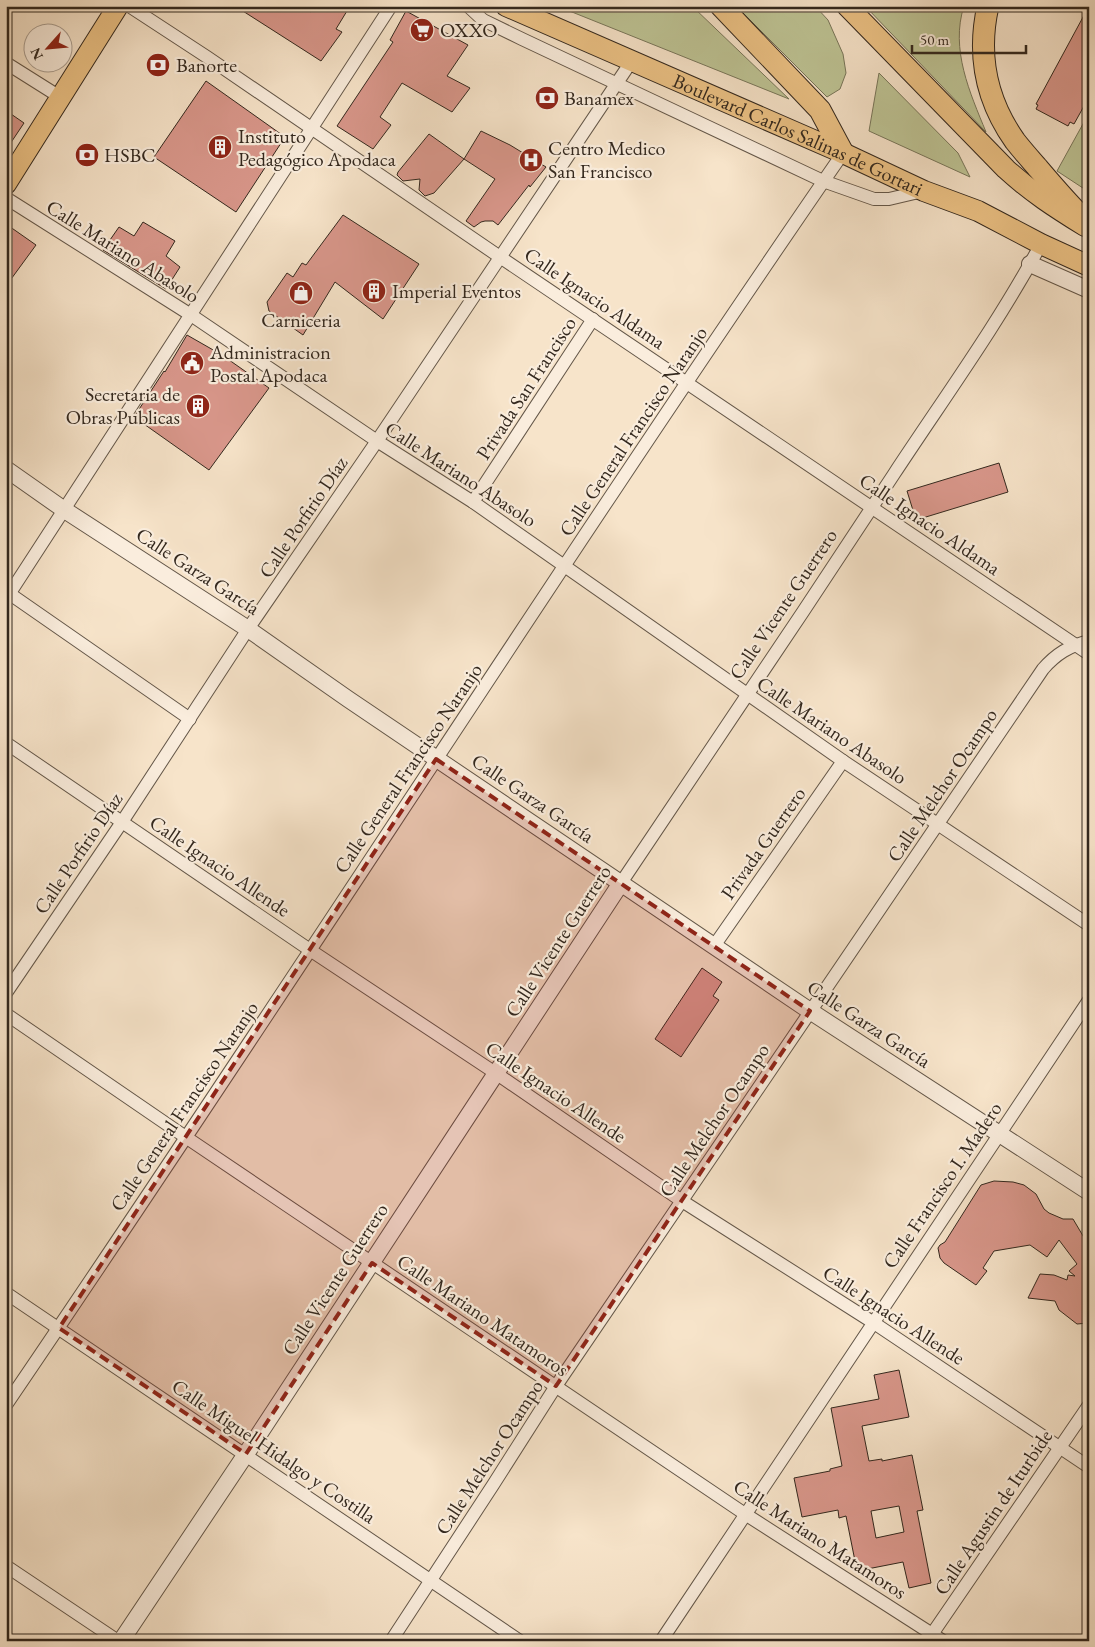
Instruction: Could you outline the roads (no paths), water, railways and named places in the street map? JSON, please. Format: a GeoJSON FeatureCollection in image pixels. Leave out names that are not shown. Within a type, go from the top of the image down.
{"type":"FeatureCollection","features":[{"type":"Feature","properties":{"kind":"highway"},"geometry":{"type":"LineString","coordinates":[[721,6],[820,110],[843,153]]}},
{"type":"Feature","properties":{"kind":"highway"},"geometry":{"type":"LineString","coordinates":[[988,6],[984,24],[984,73],[1002,120],[1015,141],[1067,203],[1089,224]]}},
{"type":"Feature","properties":{"kind":"main road"},"geometry":{"type":"LineString","coordinates":[[6,184],[118,6]]}},
{"type":"Feature","properties":{"kind":"main road","name":"Boulevard Carlos Salinas de Gortari"},"geometry":{"type":"LineString","coordinates":[[506,6],[843,153],[924,191],[978,211],[1041,244],[1089,266]]}},
{"type":"Feature","properties":{"kind":"main road"},"geometry":{"type":"LineString","coordinates":[[847,6],[1006,169],[1039,198],[1089,229]]}},
{"type":"Feature","properties":{"kind":"street","name":"Calle Ignacio Aldama"},"geometry":{"type":"LineString","coordinates":[[129,6],[1089,654]]}},
{"type":"Feature","properties":{"kind":"street"},"geometry":{"type":"LineString","coordinates":[[190,719],[8,596],[391,6]]}},
{"type":"Feature","properties":{"kind":"street"},"geometry":{"type":"LineString","coordinates":[[468,6],[483,20],[823,181],[874,199],[889,199],[924,191]]}},
{"type":"Feature","properties":{"kind":"street","name":"Calle Porfirio Díaz"},"geometry":{"type":"LineString","coordinates":[[6,993],[122,822],[248,629],[377,441],[631,62]]}},
{"type":"Feature","properties":{"kind":"street"},"geometry":{"type":"LineString","coordinates":[[6,63],[60,97]]}},
{"type":"Feature","properties":{"kind":"street","name":"Calle General Francisco Naranjo"},"geometry":{"type":"LineString","coordinates":[[6,1405],[187,1138],[687,382],[843,153]]}},
{"type":"Feature","properties":{"kind":"street","name":"Calle Mariano Abasolo"},"geometry":{"type":"LineString","coordinates":[[6,198],[191,315],[377,441],[473,502],[843,761],[1089,925]]}},
{"type":"Feature","properties":{"kind":"street","name":"Calle Vicente Guerrero"},"geometry":{"type":"LineString","coordinates":[[119,1641],[246,1454],[621,883],[981,343],[1041,244]]}},
{"type":"Feature","properties":{"kind":"street"},"geometry":{"type":"LineString","coordinates":[[1030,264],[1089,290]]}},
{"type":"Feature","properties":{"kind":"street","name":"Privada San Francisco"},"geometry":{"type":"LineString","coordinates":[[473,502],[593,319]]}},
{"type":"Feature","properties":{"kind":"street","name":"Calle Garza García"},"geometry":{"type":"LineString","coordinates":[[6,469],[63,509],[248,629],[436,759],[810,1011],[1089,1192]]}},
{"type":"Feature","properties":{"kind":"street","name":"Calle Melchor Ocampo"},"geometry":{"type":"LineString","coordinates":[[391,1641],[556,1386],[1043,669],[1051,659],[1063,650],[1074,644],[1089,641]]}},
{"type":"Feature","properties":{"kind":"street","name":"Calle Ignacio Allende"},"geometry":{"type":"LineString","coordinates":[[6,744],[497,1074],[682,1201],[874,1323],[1089,1467]]}},
{"type":"Feature","properties":{"kind":"street","name":"Privada Guerrero"},"geometry":{"type":"LineString","coordinates":[[714,946],[843,761]]}},
{"type":"Feature","properties":{"kind":"street","name":"Calle Francisco I. Madero"},"geometry":{"type":"LineString","coordinates":[[661,1641],[1089,1000]]}},
{"type":"Feature","properties":{"kind":"street","name":"Calle Mariano Matamoros"},"geometry":{"type":"LineString","coordinates":[[6,1014],[745,1514],[934,1638]]}},
{"type":"Feature","properties":{"kind":"street","name":"Calle Miguel Hidalgo y Costilla"},"geometry":{"type":"LineString","coordinates":[[6,1293],[520,1641]]}},
{"type":"Feature","properties":{"kind":"street","name":"Calle Agustin de Iturbide"},"geometry":{"type":"LineString","coordinates":[[934,1638],[1089,1405]]}},
{"type":"Feature","properties":{"kind":"street"},"geometry":{"type":"LineString","coordinates":[[6,1566],[119,1641]]}},
{"type":"Feature","properties":{"kind":"place","name":"OXXO"},"geometry":{"type":"Point","coordinates":[422,30]}},
{"type":"Feature","properties":{"kind":"place","name":"Banorte"},"geometry":{"type":"Point","coordinates":[158,65]}},
{"type":"Feature","properties":{"kind":"place","name":"Banamex"},"geometry":{"type":"Point","coordinates":[547,98]}},
{"type":"Feature","properties":{"kind":"place","name":"Instituto Pedagógico Apodaca"},"geometry":{"type":"Point","coordinates":[220,147]}},
{"type":"Feature","properties":{"kind":"place","name":"HSBC"},"geometry":{"type":"Point","coordinates":[87,155]}},
{"type":"Feature","properties":{"kind":"place","name":"Centro Medico San Francisco"},"geometry":{"type":"Point","coordinates":[531,160]}},
{"type":"Feature","properties":{"kind":"place","name":"Imperial Eventos"},"geometry":{"type":"Point","coordinates":[374,291]}},
{"type":"Feature","properties":{"kind":"place","name":"Carniceria"},"geometry":{"type":"Point","coordinates":[301,293]}},
{"type":"Feature","properties":{"kind":"place","name":"Administracion Postal Apodaca"},"geometry":{"type":"Point","coordinates":[192,363]}},
{"type":"Feature","properties":{"kind":"place","name":"Secretaria de Obras Publicas"},"geometry":{"type":"Point","coordinates":[198,406]}}]}
